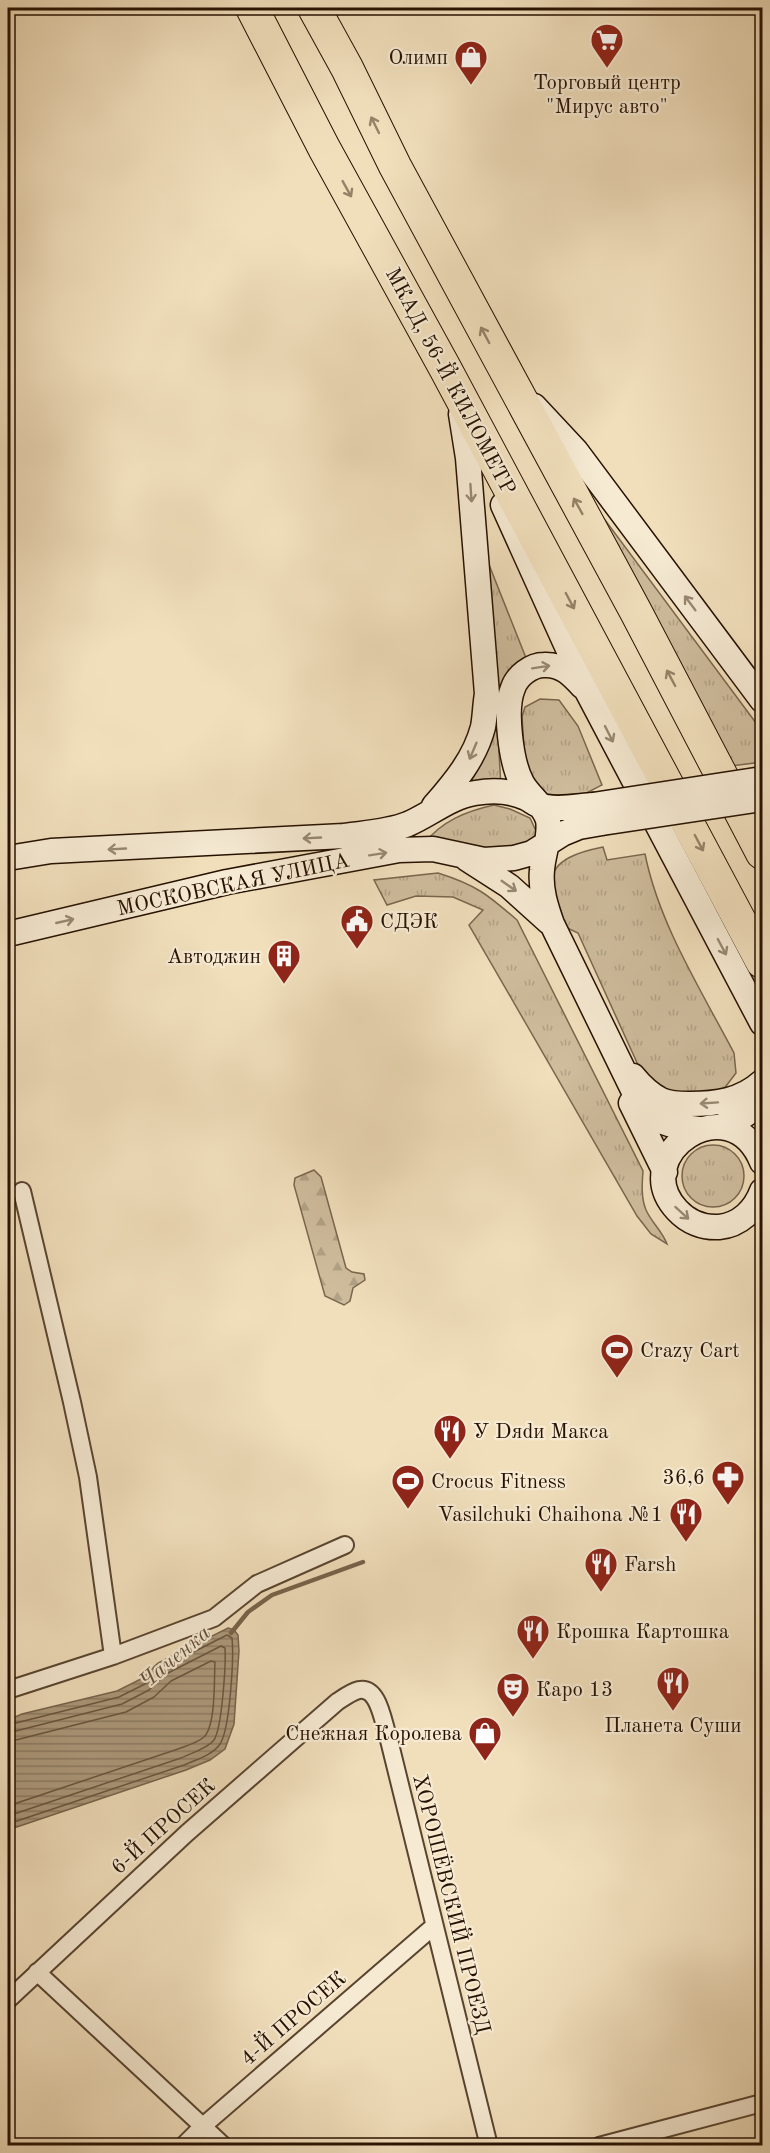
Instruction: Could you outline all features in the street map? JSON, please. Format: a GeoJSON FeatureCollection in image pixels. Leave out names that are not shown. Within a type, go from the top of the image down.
{"type":"FeatureCollection","features":[{"type":"Feature","properties":{"kind":"highway"},"geometry":{"type":"LineString","coordinates":[[232,8],[250,39],[324,148]]}},
{"type":"Feature","properties":{"kind":"highway","name":"МКАД, 56-Й КИЛОМЕТР"},"geometry":{"type":"LineString","coordinates":[[252,8],[324,148],[445,368],[762,962]]}},
{"type":"Feature","properties":{"kind":"highway"},"geometry":{"type":"LineString","coordinates":[[314,8],[347,68]]}},
{"type":"Feature","properties":{"kind":"highway"},"geometry":{"type":"LineString","coordinates":[[320,8],[395,166],[636,612],[762,853]]}},
{"type":"Feature","properties":{"kind":"street"},"geometry":{"type":"LineString","coordinates":[[445,368],[461,414],[588,693],[758,1014],[762,1034]]}},
{"type":"Feature","properties":{"kind":"street"},"geometry":{"type":"LineString","coordinates":[[510,381],[576,451],[762,700]]}},
{"type":"Feature","properties":{"kind":"street"},"geometry":{"type":"LineString","coordinates":[[421,849],[414,840],[414,831],[452,786],[472,755],[483,726],[487,694],[468,458],[461,414]]}},
{"type":"Feature","properties":{"kind":"street"},"geometry":{"type":"LineString","coordinates":[[588,693],[565,669],[542,664],[531,668],[521,676],[513,688],[509,708],[512,754],[516,769],[522,784],[548,818],[548,836],[541,872],[545,906],[633,1091],[652,1117],[674,1127],[738,1132],[759,1153],[762,1162]]}},
{"type":"Feature","properties":{"kind":"street"},"geometry":{"type":"LineString","coordinates":[[598,814],[762,779]]}},
{"type":"Feature","properties":{"kind":"street","name":"МОСКОВСКАЯ УЛИЦА"},"geometry":{"type":"LineString","coordinates":[[8,858],[51,851],[344,836],[388,830],[409,824],[457,798],[475,793],[511,793],[539,805]]}},
{"type":"Feature","properties":{"kind":"street"},"geometry":{"type":"LineString","coordinates":[[539,805],[598,814],[762,799]]}},
{"type":"Feature","properties":{"kind":"street","name":"МОСКОВСКАЯ УЛИЦА"},"geometry":{"type":"LineString","coordinates":[[8,934],[227,882],[399,850],[433,849],[484,860],[514,858],[532,853],[598,814]]}},
{"type":"Feature","properties":{"kind":"street"},"geometry":{"type":"LineString","coordinates":[[460,855],[509,886],[552,924]]}},
{"type":"Feature","properties":{"kind":"street"},"geometry":{"type":"LineString","coordinates":[[616,1052],[649,1093],[663,1101],[677,1104],[726,1102],[743,1095],[762,1082]]}},
{"type":"Feature","properties":{"kind":"street"},"geometry":{"type":"LineString","coordinates":[[616,1052],[625,1091],[665,1172]]}},
{"type":"Feature","properties":{"kind":"street"},"geometry":{"type":"LineString","coordinates":[[762,1099],[756,1108],[744,1116],[691,1133],[676,1145],[666,1163],[665,1172],[670,1201],[683,1216],[700,1225],[720,1227],[739,1221],[754,1208],[762,1191]]}},
{"type":"Feature","properties":{"kind":"street"},"geometry":{"type":"LineString","coordinates":[[22,1191],[88,1477],[113,1656]]}},
{"type":"Feature","properties":{"kind":"street"},"geometry":{"type":"LineString","coordinates":[[8,1690],[113,1656],[214,1618],[257,1584],[345,1545]]}},
{"type":"Feature","properties":{"kind":"street","name":"ХОРОШЁВСКИЙ ПРОЕЗД"},"geometry":{"type":"LineString","coordinates":[[354,1692],[361,1689],[373,1695],[388,1736],[489,2145]]}},
{"type":"Feature","properties":{"kind":"street","name":"6-Й ПРОСЕК"},"geometry":{"type":"LineString","coordinates":[[8,2000],[187,1833],[337,1702],[354,1692]]}},
{"type":"Feature","properties":{"kind":"street","name":"4-Й ПРОСЕК"},"geometry":{"type":"LineString","coordinates":[[183,2145],[434,1926]]}},
{"type":"Feature","properties":{"kind":"street"},"geometry":{"type":"LineString","coordinates":[[37,1972],[224,2145]]}},
{"type":"Feature","properties":{"kind":"street"},"geometry":{"type":"LineString","coordinates":[[599,2145],[762,2103]]}},
{"type":"Feature","properties":{"kind":"green space"},"geometry":{"type":"Polygon","coordinates":[[[585,493],[762,731],[762,762],[731,766],[585,493]]]}},
{"type":"Feature","properties":{"kind":"green space"},"geometry":{"type":"Polygon","coordinates":[[[480,542],[528,663],[501,684],[496,702],[501,786],[457,792],[483,745],[480,542]]]}},
{"type":"Feature","properties":{"kind":"green space"},"geometry":{"type":"Polygon","coordinates":[[[540,699],[559,700],[578,726],[602,785],[571,801],[545,796],[526,776],[522,717],[525,707],[540,699]]]}},
{"type":"Feature","properties":{"kind":"green space"},"geometry":{"type":"Polygon","coordinates":[[[494,805],[530,818],[537,833],[528,845],[503,853],[424,844],[446,823],[474,810],[494,805]]]}},
{"type":"Feature","properties":{"kind":"green space"},"geometry":{"type":"Polygon","coordinates":[[[603,847],[607,860],[645,854],[660,906],[682,956],[734,1053],[736,1073],[723,1090],[692,1096],[661,1093],[644,1078],[578,933],[563,926],[552,885],[556,869],[577,854],[603,847]]]}},
{"type":"Feature","properties":{"kind":"green space"},"geometry":{"type":"Polygon","coordinates":[[[438,873],[480,891],[517,920],[643,1171],[644,1205],[667,1244],[651,1234],[637,1216],[469,925],[483,910],[453,897],[416,896],[387,905],[374,880],[438,873]]]}},
{"type":"Feature","properties":{"kind":"green space"},"geometry":{"type":"Polygon","coordinates":[[[713,1145],[735,1154],[744,1176],[735,1198],[713,1207],[691,1198],[682,1176],[691,1154],[713,1145]]]}},
{"type":"Feature","properties":{"kind":"green space"},"geometry":{"type":"Polygon","coordinates":[[[314,1170],[321,1177],[346,1268],[352,1272],[364,1274],[365,1280],[353,1288],[350,1301],[344,1305],[325,1296],[294,1185],[295,1178],[314,1170]]]}},
{"type":"Feature","properties":{"kind":"water"},"geometry":{"type":"Polygon","coordinates":[[[228,1628],[234,1630],[238,1635],[239,1651],[234,1724],[225,1749],[210,1760],[186,1770],[8,1830],[8,1720],[22,1714],[117,1691],[141,1679],[158,1663],[228,1628]]]}},
{"type":"Feature","properties":{"kind":"waterway","name":"Чаченка"},"geometry":{"type":"LineString","coordinates":[[231,1633],[248,1612],[272,1595],[363,1562]]}},
{"type":"Feature","properties":{"kind":"place","name":"Торговый центр \"Мирус авто\""},"geometry":{"type":"Point","coordinates":[607,69]}},
{"type":"Feature","properties":{"kind":"place","name":"Олимп"},"geometry":{"type":"Point","coordinates":[471,86]}},
{"type":"Feature","properties":{"kind":"place","name":"СДЭК"},"geometry":{"type":"Point","coordinates":[357,950]}},
{"type":"Feature","properties":{"kind":"place","name":"Автоджин"},"geometry":{"type":"Point","coordinates":[284,985]}},
{"type":"Feature","properties":{"kind":"place","name":"Crazy Cart"},"geometry":{"type":"Point","coordinates":[617,1379]}},
{"type":"Feature","properties":{"kind":"place","name":"У Dяdи Макса"},"geometry":{"type":"Point","coordinates":[450,1460]}},
{"type":"Feature","properties":{"kind":"place","name":"36,6"},"geometry":{"type":"Point","coordinates":[728,1506]}},
{"type":"Feature","properties":{"kind":"place","name":"Crocus Fitness"},"geometry":{"type":"Point","coordinates":[408,1510]}},
{"type":"Feature","properties":{"kind":"place","name":"Vasilchuki Chaihona №1"},"geometry":{"type":"Point","coordinates":[686,1543]}},
{"type":"Feature","properties":{"kind":"place","name":"Farsh"},"geometry":{"type":"Point","coordinates":[601,1593]}},
{"type":"Feature","properties":{"kind":"place","name":"Крошка Картошка"},"geometry":{"type":"Point","coordinates":[533,1660]}},
{"type":"Feature","properties":{"kind":"place","name":"Планета Суши"},"geometry":{"type":"Point","coordinates":[673,1712]}},
{"type":"Feature","properties":{"kind":"place","name":"Каро 13"},"geometry":{"type":"Point","coordinates":[513,1718]}},
{"type":"Feature","properties":{"kind":"place","name":"Снежная Королева"},"geometry":{"type":"Point","coordinates":[485,1762]}}]}
